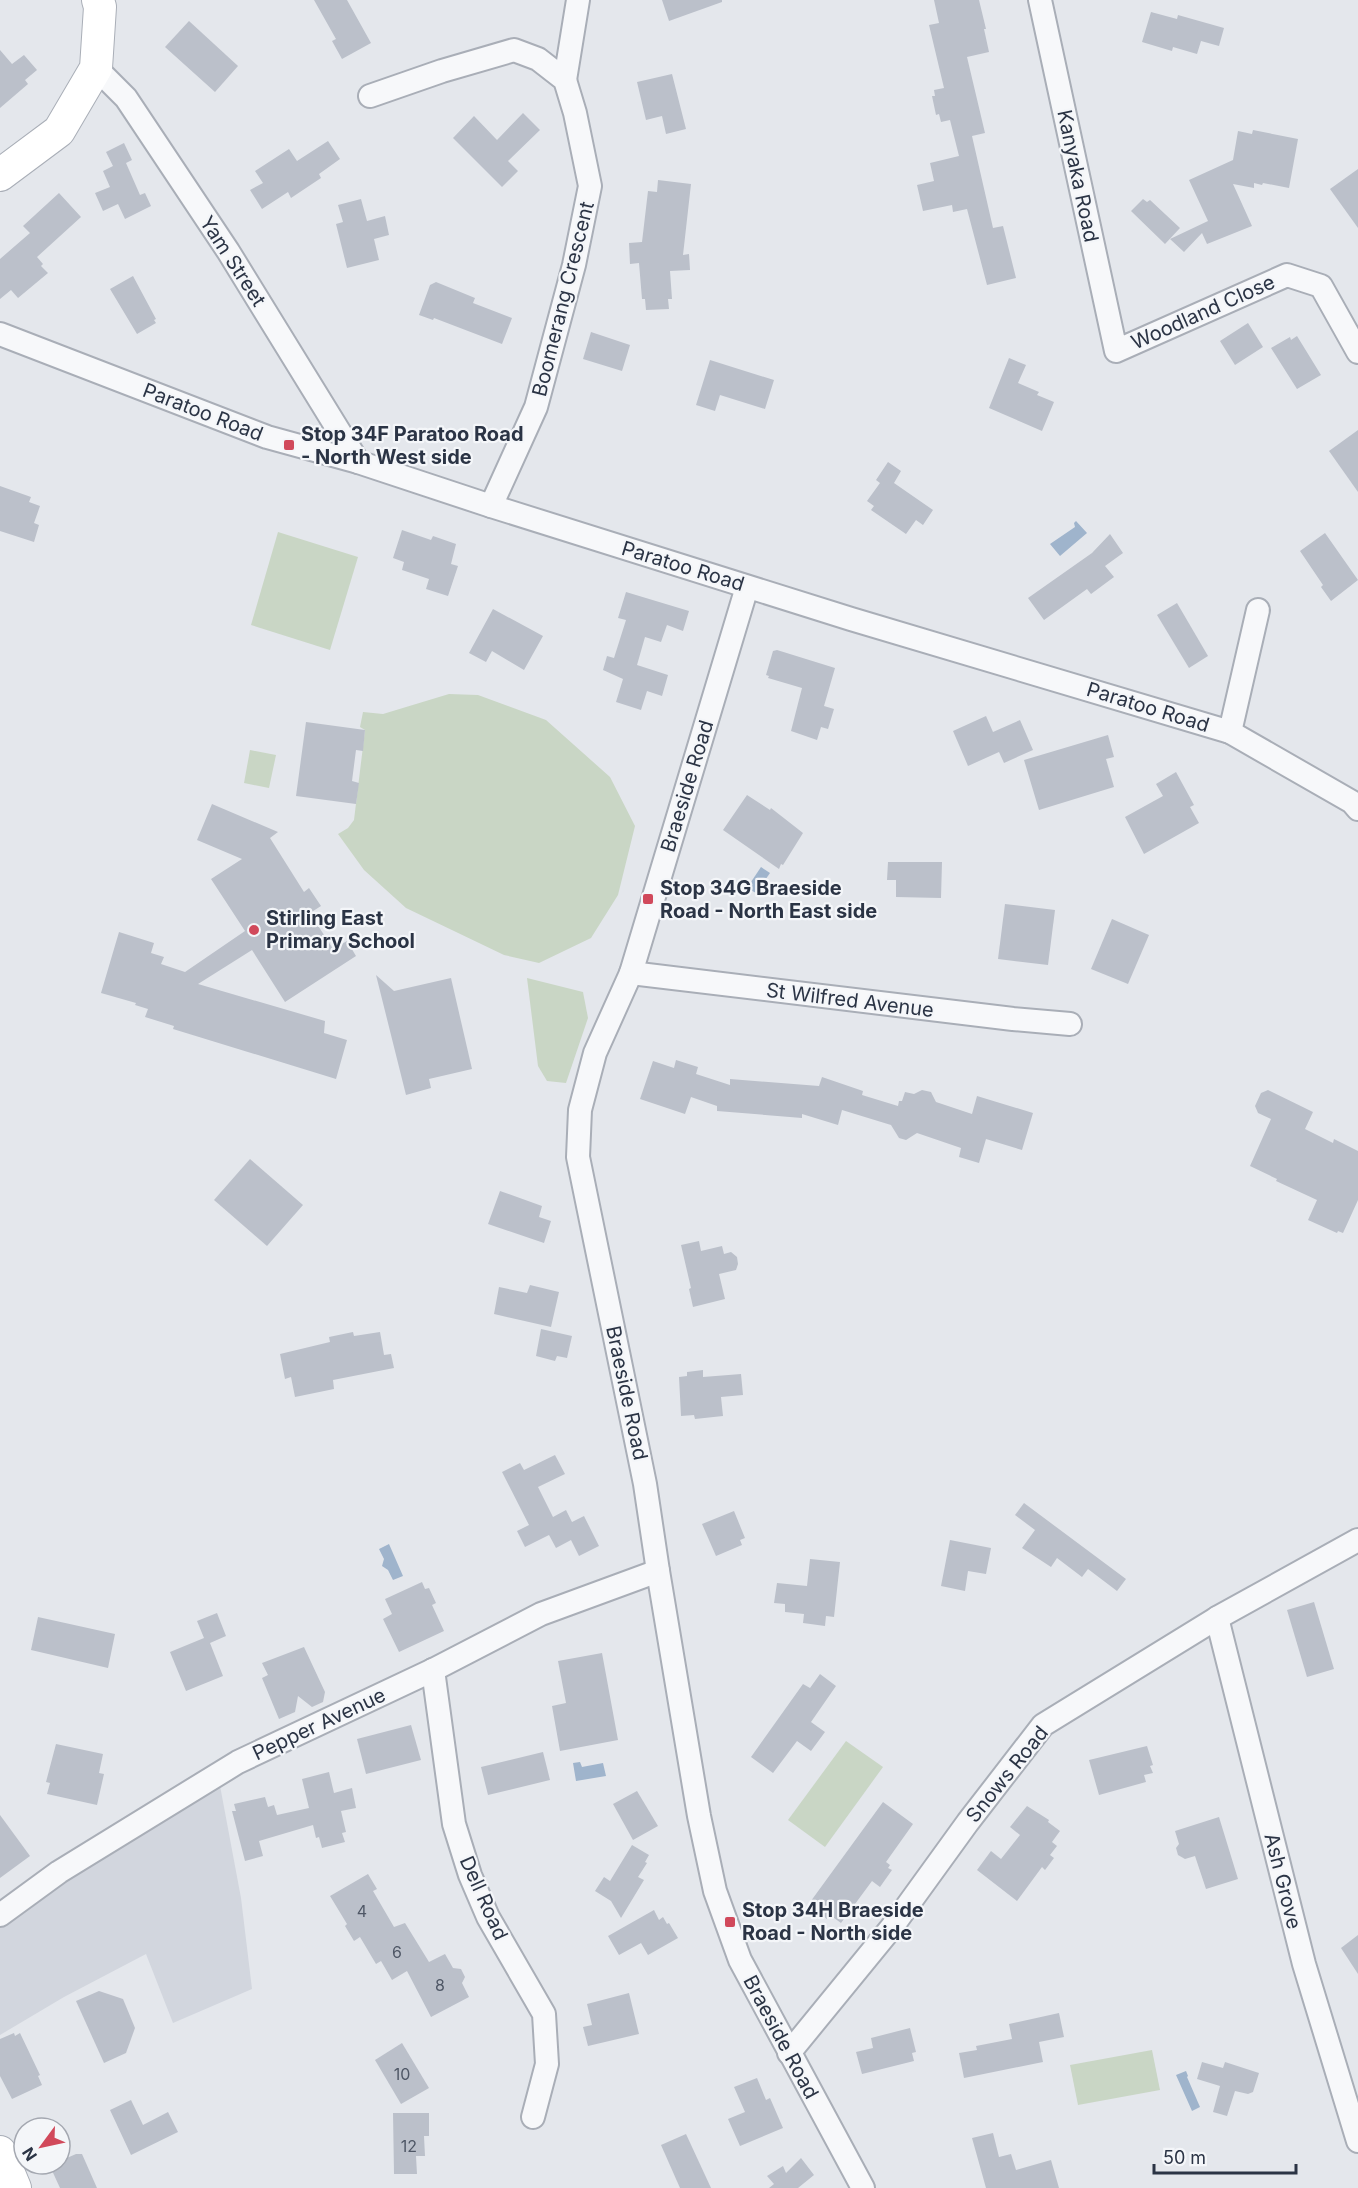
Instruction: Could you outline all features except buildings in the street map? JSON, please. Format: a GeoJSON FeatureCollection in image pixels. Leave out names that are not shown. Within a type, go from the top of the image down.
{"type":"FeatureCollection","features":[{"type":"Feature","properties":{"kind":"main road"},"geometry":{"type":"LineString","coordinates":[[0,175],[58,131],[96,68],[100,7],[98,0]]}},
{"type":"Feature","properties":{"kind":"main road"},"geometry":{"type":"LineString","coordinates":[[0,2152],[15,2188]]}},
{"type":"Feature","properties":{"kind":"street"},"geometry":{"type":"LineString","coordinates":[[370,96],[442,71],[514,50],[538,59],[565,80],[578,0]]}},
{"type":"Feature","properties":{"kind":"street","name":"Kanyaka Road"},"geometry":{"type":"LineString","coordinates":[[1040,0],[1116,351]]}},
{"type":"Feature","properties":{"kind":"street","name":"Yam Street"},"geometry":{"type":"LineString","coordinates":[[96,68],[126,98],[222,241],[358,462]]}},
{"type":"Feature","properties":{"kind":"street","name":"Boomerang Crescent"},"geometry":{"type":"LineString","coordinates":[[491,506],[536,407],[574,265],[591,186],[575,113],[565,80]]}},
{"type":"Feature","properties":{"kind":"street","name":"Woodland Close"},"geometry":{"type":"LineString","coordinates":[[1116,351],[1287,275],[1321,286],[1358,352]]}},
{"type":"Feature","properties":{"kind":"street","name":"Paratoo Road"},"geometry":{"type":"LineString","coordinates":[[0,334],[267,437],[358,462],[747,587],[1230,732],[1352,802],[1358,809]]}},
{"type":"Feature","properties":{"kind":"street","name":"Braeside Road"},"geometry":{"type":"LineString","coordinates":[[747,587],[631,973],[595,1053],[580,1110],[578,1157],[645,1484],[699,1816],[715,1891],[740,1960],[863,2188]]}},
{"type":"Feature","properties":{"kind":"street"},"geometry":{"type":"LineString","coordinates":[[1230,732],[1258,610]]}},
{"type":"Feature","properties":{"kind":"street","name":"St Wilfred Avenue"},"geometry":{"type":"LineString","coordinates":[[631,973],[1070,1024]]}},
{"type":"Feature","properties":{"kind":"street","name":"Snows Road"},"geometry":{"type":"LineString","coordinates":[[789,2053],[892,1927],[968,1822],[1043,1725],[1217,1618],[1358,1540]]}},
{"type":"Feature","properties":{"kind":"street","name":"Pepper Avenue"},"geometry":{"type":"LineString","coordinates":[[0,1915],[59,1872],[238,1762],[433,1670],[541,1614],[658,1571]]}},
{"type":"Feature","properties":{"kind":"street","name":"Ash Grove"},"geometry":{"type":"LineString","coordinates":[[1217,1618],[1304,1964],[1358,2141]]}},
{"type":"Feature","properties":{"kind":"street","name":"Dell Road"},"geometry":{"type":"LineString","coordinates":[[433,1670],[454,1824],[470,1875],[488,1917],[544,2014],[547,2064],[532,2116]]}},
{"type":"Feature","properties":{"kind":"shaded area"},"geometry":{"type":"Polygon","coordinates":[[[218,1775],[241,1898],[252,1989],[173,2023],[146,1954],[64,1997],[0,2035],[0,1915],[218,1775]]]}},
{"type":"Feature","properties":{"kind":"green space"},"geometry":{"type":"Polygon","coordinates":[[[278,532],[358,557],[330,650],[251,625],[278,532]]]}},
{"type":"Feature","properties":{"kind":"green space"},"geometry":{"type":"Polygon","coordinates":[[[449,694],[478,695],[546,720],[610,777],[635,826],[618,895],[591,938],[539,963],[504,955],[406,908],[364,870],[338,834],[348,828],[354,820],[365,730],[360,727],[363,712],[383,714],[449,694]]]}},
{"type":"Feature","properties":{"kind":"green space"},"geometry":{"type":"Polygon","coordinates":[[[250,750],[276,755],[269,788],[244,783],[250,750]]]}},
{"type":"Feature","properties":{"kind":"green space"},"geometry":{"type":"Polygon","coordinates":[[[527,978],[583,992],[588,1018],[566,1083],[547,1081],[538,1066],[527,978]]]}},
{"type":"Feature","properties":{"kind":"green space"},"geometry":{"type":"Polygon","coordinates":[[[846,1741],[883,1767],[825,1847],[788,1820],[846,1741]]]}},
{"type":"Feature","properties":{"kind":"green space"},"geometry":{"type":"Polygon","coordinates":[[[1152,2050],[1160,2090],[1078,2105],[1070,2065],[1152,2050]]]}},
{"type":"Feature","properties":{"kind":"water"},"geometry":{"type":"Polygon","coordinates":[[[1076,521],[1087,533],[1060,556],[1050,544],[1075,527],[1076,521]]]}},
{"type":"Feature","properties":{"kind":"water"},"geometry":{"type":"Polygon","coordinates":[[[761,867],[770,873],[756,893],[747,888],[761,867]]]}},
{"type":"Feature","properties":{"kind":"water"},"geometry":{"type":"Polygon","coordinates":[[[389,1544],[403,1576],[393,1580],[388,1570],[382,1566],[384,1559],[379,1549],[389,1544]]]}},
{"type":"Feature","properties":{"kind":"water"},"geometry":{"type":"Polygon","coordinates":[[[580,1762],[582,1767],[603,1763],[606,1776],[576,1781],[573,1763],[580,1762]]]}},
{"type":"Feature","properties":{"kind":"water"},"geometry":{"type":"Polygon","coordinates":[[[1186,2071],[1200,2107],[1192,2111],[1176,2075],[1186,2071]]]}},
{"type":"Feature","properties":{"kind":"place","name":"Stop 34F Paratoo Road - North West side"},"geometry":{"type":"Point","coordinates":[289,445]}},
{"type":"Feature","properties":{"kind":"place","name":"Stop 34G Braeside Road - North East side"},"geometry":{"type":"Point","coordinates":[648,899]}},
{"type":"Feature","properties":{"kind":"place","name":"Stirling East Primary School"},"geometry":{"type":"Point","coordinates":[254,930]}},
{"type":"Feature","properties":{"kind":"place","name":"Stop 34H Braeside Road - North side"},"geometry":{"type":"Point","coordinates":[730,1922]}}]}
